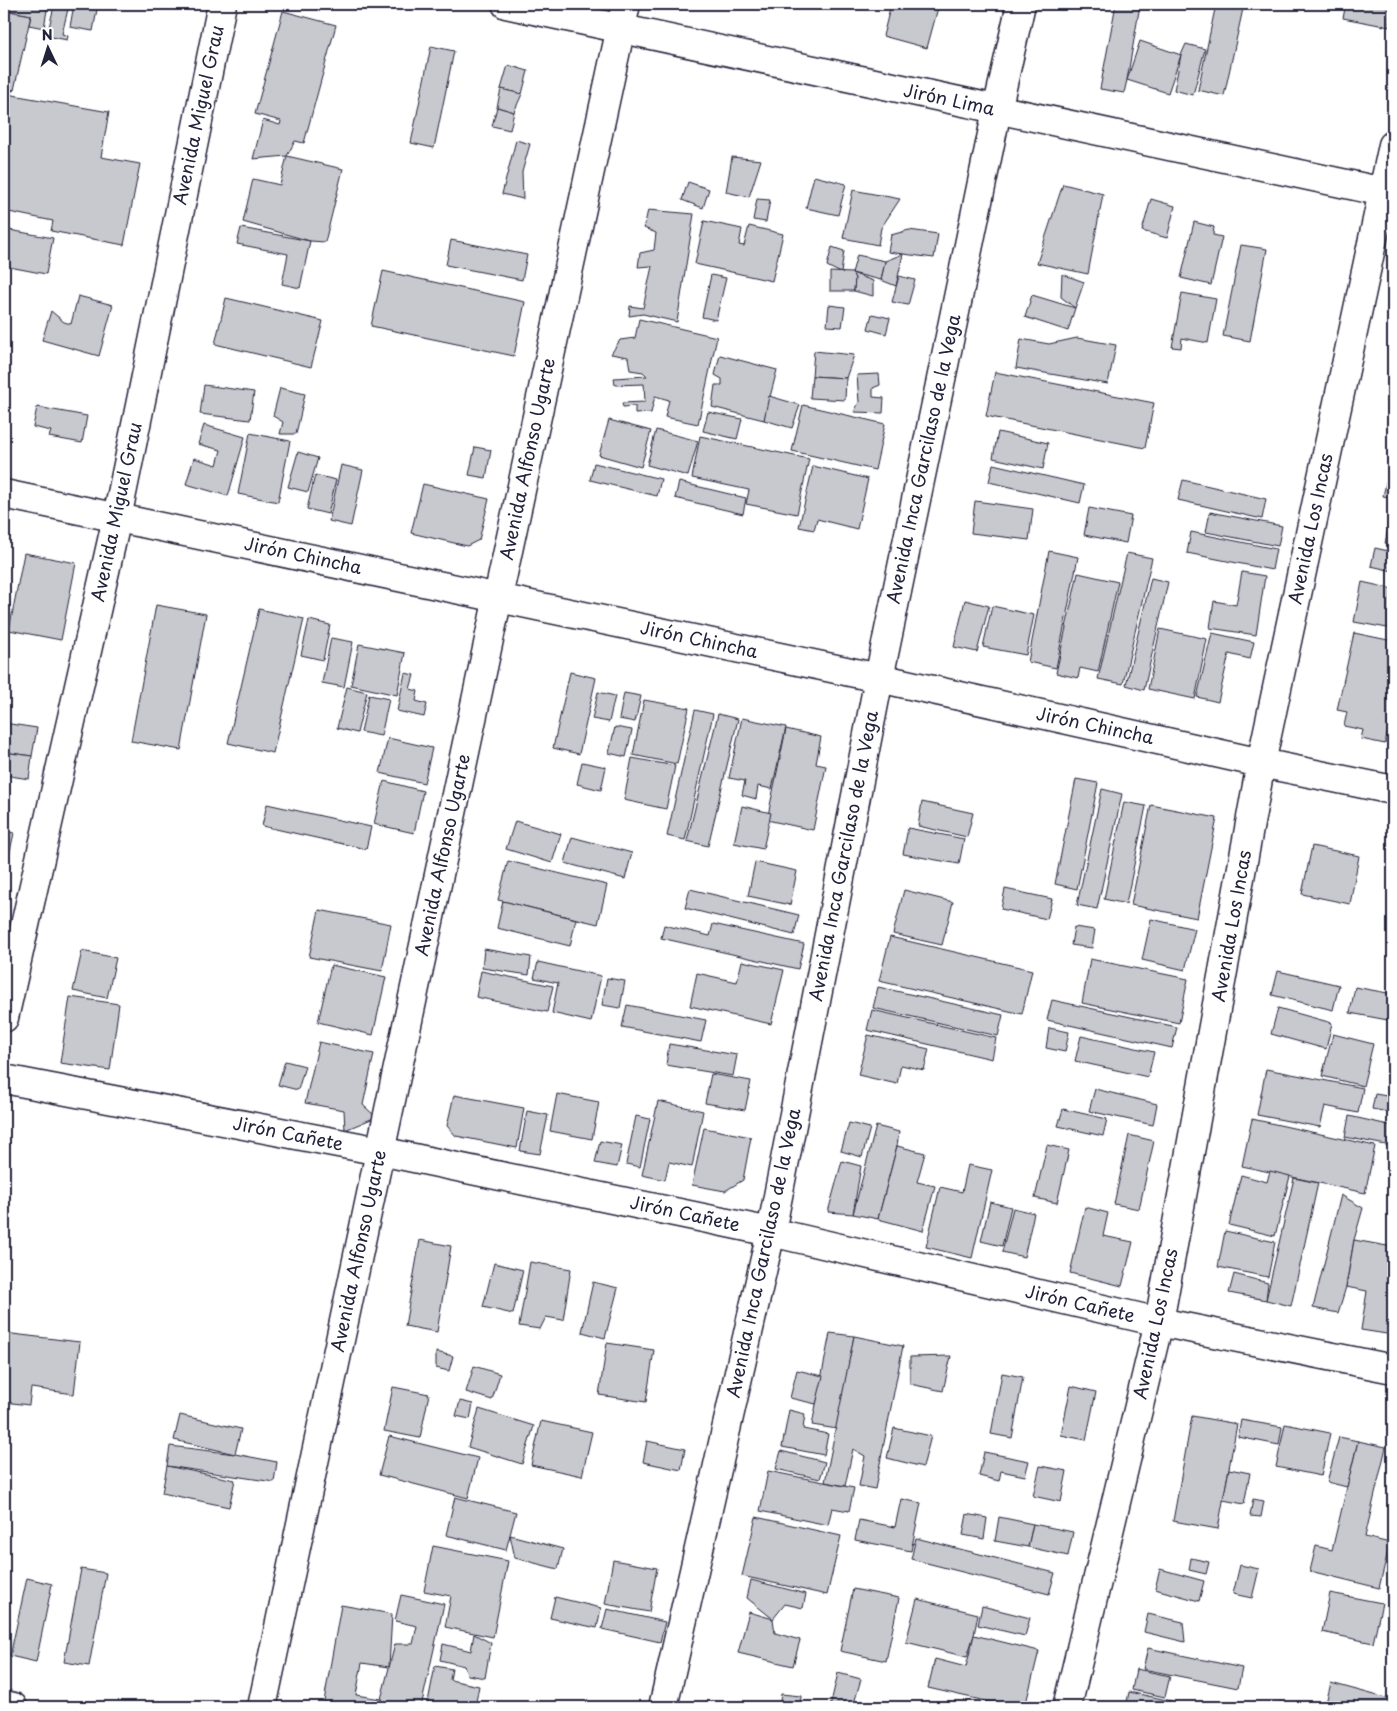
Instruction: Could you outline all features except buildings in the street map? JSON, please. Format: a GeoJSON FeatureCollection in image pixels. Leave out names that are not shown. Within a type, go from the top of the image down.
{"type":"FeatureCollection","features":[{"type":"Feature","properties":{"kind":"street","name":"Avenida Miguel Grau"},"geometry":{"type":"LineString","coordinates":[[4,1018],[117,518],[222,4]]}},
{"type":"Feature","properties":{"kind":"street","name":"Jirón Lima"},"geometry":{"type":"LineString","coordinates":[[506,4],[624,16],[997,110],[1388,193]]}},
{"type":"Feature","properties":{"kind":"street","name":"Avenida Inca Garcilaso de la Vega"},"geometry":{"type":"LineString","coordinates":[[663,1707],[772,1232],[879,678],[997,110],[1021,4]]}},
{"type":"Feature","properties":{"kind":"street","name":"Avenida Alfonso Ugarte"},"geometry":{"type":"LineString","coordinates":[[262,1707],[498,597],[624,16]]}},
{"type":"Feature","properties":{"kind":"street","name":"Avenida Los Incas"},"geometry":{"type":"LineString","coordinates":[[1067,1707],[1159,1322],[1261,763],[1388,193],[1393,145]]}},
{"type":"Feature","properties":{"kind":"street","name":"Jirón Chincha"},"geometry":{"type":"LineString","coordinates":[[4,494],[879,678],[1261,763],[1393,790]]}},
{"type":"Feature","properties":{"kind":"street","name":"Jirón Cañete"},"geometry":{"type":"LineString","coordinates":[[4,1080],[380,1151],[772,1232],[1159,1322],[1393,1368]]}},
{"type":"Feature","properties":{"kind":"street"},"geometry":{"type":"LineString","coordinates":[[4,1705],[13,1707]]}}]}
